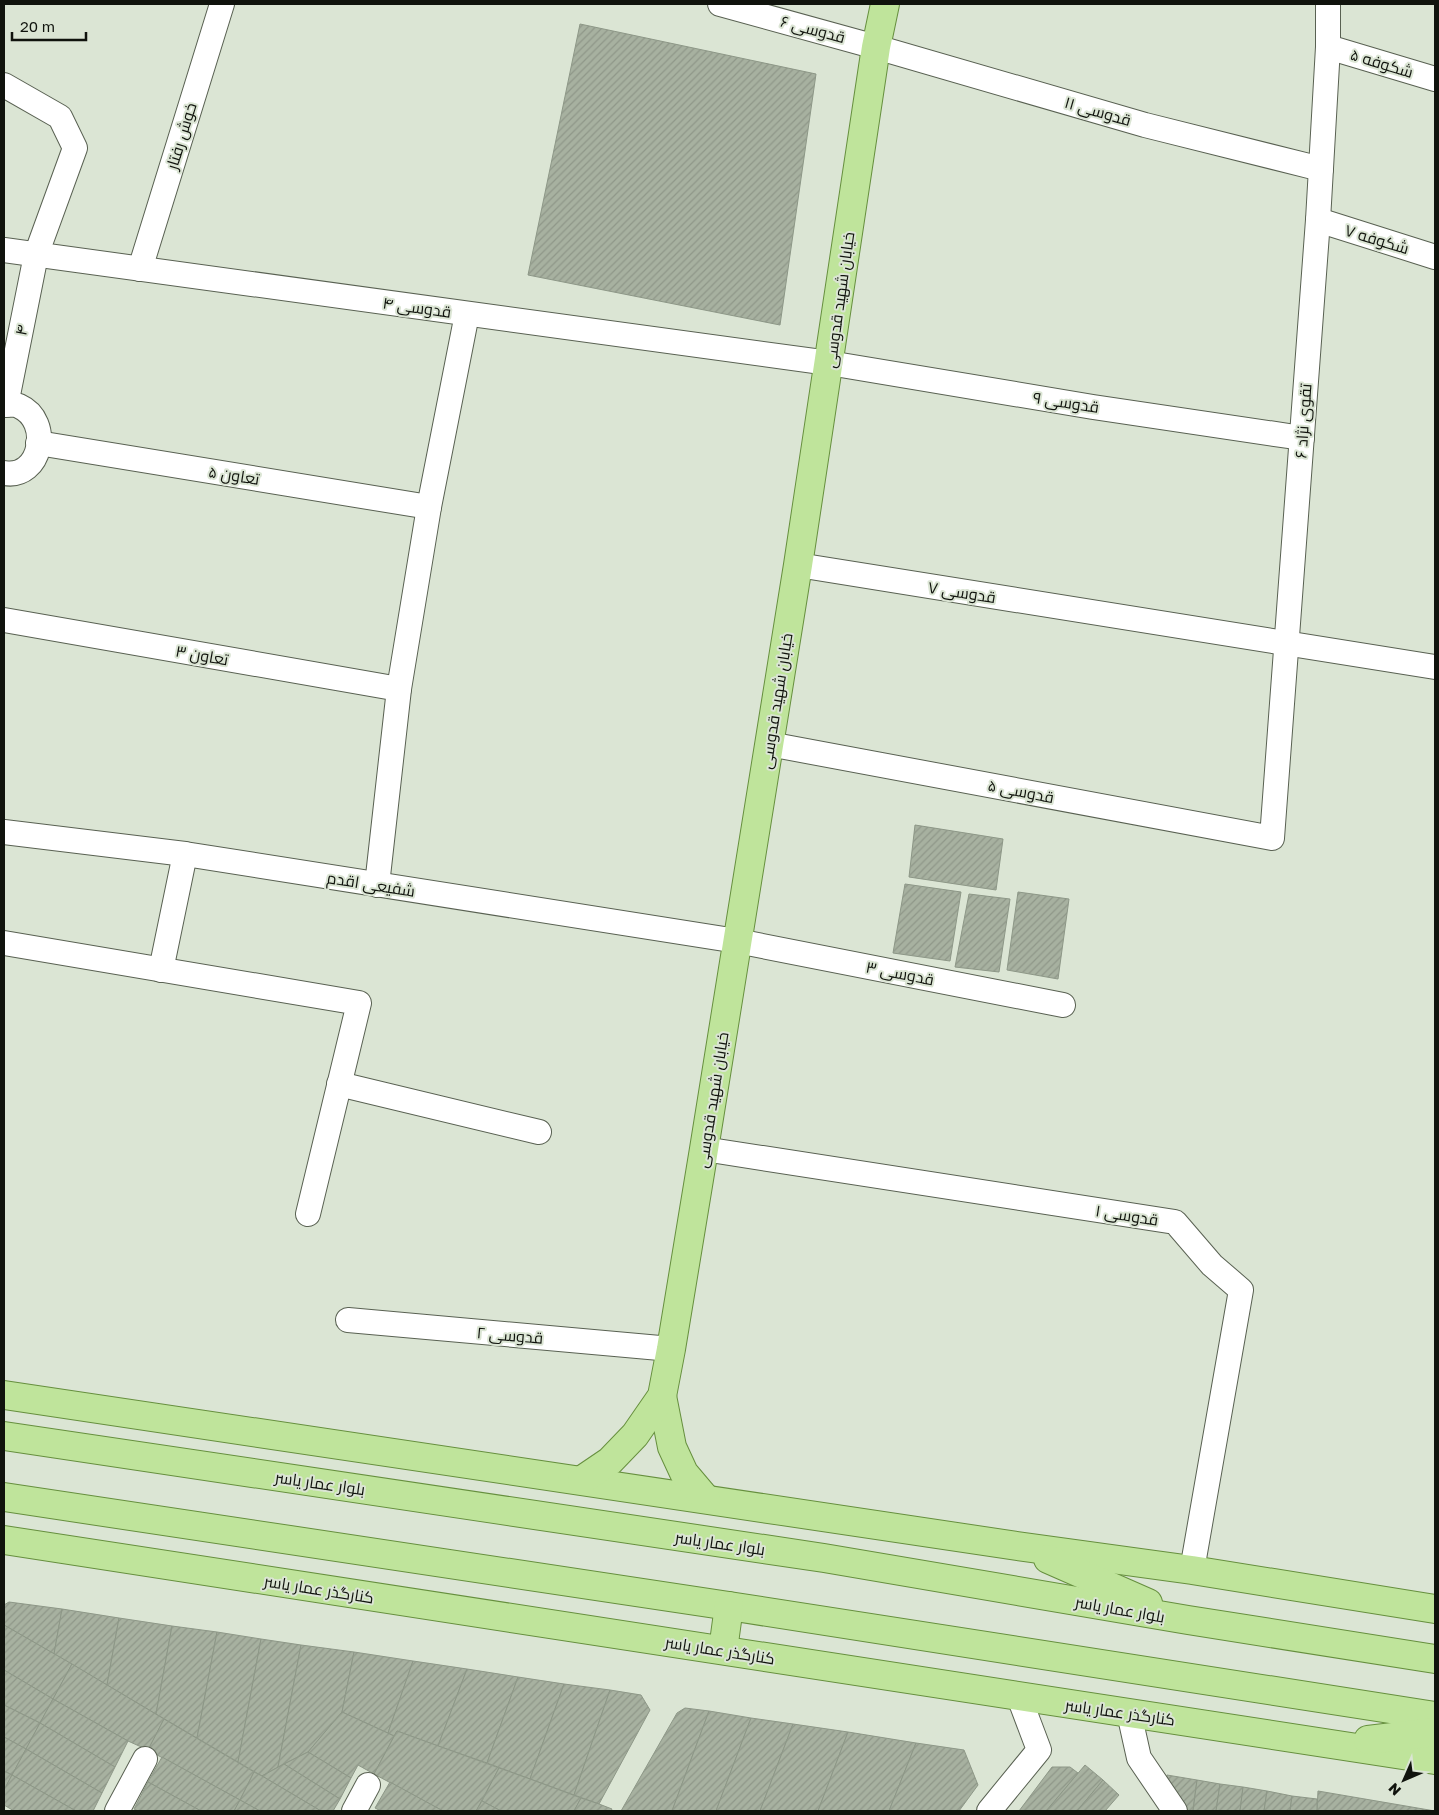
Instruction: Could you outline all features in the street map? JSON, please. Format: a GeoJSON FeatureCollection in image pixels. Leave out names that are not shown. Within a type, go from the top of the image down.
{"type":"FeatureCollection","features":[{"type":"Feature","properties":{"kind":"main road","name":"خیابان شهید قدوسی"},"geometry":{"type":"LineString","coordinates":[[662,1396],[704,1149],[798,565],[830,363],[876,47],[885,4]]}},
{"type":"Feature","properties":{"kind":"main road"},"geometry":{"type":"LineString","coordinates":[[4,1395],[1017,1546],[1192,1570],[1435,1609]]}},
{"type":"Feature","properties":{"kind":"main road"},"geometry":{"type":"LineString","coordinates":[[582,1480],[610,1461],[635,1435],[662,1396]]}},
{"type":"Feature","properties":{"kind":"main road"},"geometry":{"type":"LineString","coordinates":[[662,1396],[672,1447],[684,1473],[706,1499]]}},
{"type":"Feature","properties":{"kind":"main road","name":"بلوار عمار یاسر"},"geometry":{"type":"LineString","coordinates":[[4,1436],[824,1558],[1188,1620],[1435,1659]]}},
{"type":"Feature","properties":{"kind":"main road"},"geometry":{"type":"LineString","coordinates":[[4,1497],[729,1606],[1435,1716]]}},
{"type":"Feature","properties":{"kind":"main road","name":"کنارگذر عمار یاسر"},"geometry":{"type":"LineString","coordinates":[[4,1540],[1435,1760]]}},
{"type":"Feature","properties":{"kind":"main road"},"geometry":{"type":"LineString","coordinates":[[1017,1546],[1188,1620]]}},
{"type":"Feature","properties":{"kind":"main road"},"geometry":{"type":"LineString","coordinates":[[722,1650],[729,1606]]}},
{"type":"Feature","properties":{"kind":"main road"},"geometry":{"type":"LineString","coordinates":[[1331,1744],[1435,1732]]}},
{"type":"Feature","properties":{"kind":"street","name":"خوش رفتار"},"geometry":{"type":"LineString","coordinates":[[140,269],[222,4]]}},
{"type":"Feature","properties":{"kind":"street","name":"قدوسی ۶"},"geometry":{"type":"LineString","coordinates":[[720,4],[876,47]]}},
{"type":"Feature","properties":{"kind":"street","name":"تقوی نژاد ۶"},"geometry":{"type":"LineString","coordinates":[[1272,838],[1322,169],[1328,47],[1328,4]]}},
{"type":"Feature","properties":{"kind":"street","name":"قدوسی ۱۱"},"geometry":{"type":"LineString","coordinates":[[876,47],[1145,125],[1322,169]]}},
{"type":"Feature","properties":{"kind":"street","name":"شکوفه ۵"},"geometry":{"type":"LineString","coordinates":[[1328,47],[1435,79]]}},
{"type":"Feature","properties":{"kind":"street","name":"۴"},"geometry":{"type":"LineString","coordinates":[[4,85],[60,117],[75,148],[36,255],[5,405]]}},
{"type":"Feature","properties":{"kind":"street","name":"شکوفه ۷"},"geometry":{"type":"LineString","coordinates":[[1318,220],[1435,257]]}},
{"type":"Feature","properties":{"kind":"street","name":"قدوسی ۴"},"geometry":{"type":"LineString","coordinates":[[4,250],[830,363]]}},
{"type":"Feature","properties":{"kind":"street"},"geometry":{"type":"LineString","coordinates":[[377,885],[399,689],[429,507],[468,314]]}},
{"type":"Feature","properties":{"kind":"street","name":"قدوسی ۹"},"geometry":{"type":"LineString","coordinates":[[830,363],[1094,407],[1302,438]]}},
{"type":"Feature","properties":{"kind":"street"},"geometry":{"type":"LineString","coordinates":[[4,473],[10,474],[30,464],[37,454],[40,431],[28,411],[18,405],[5,405]]}},
{"type":"Feature","properties":{"kind":"street","name":"تعاون ۵"},"geometry":{"type":"LineString","coordinates":[[38,443],[429,507]]}},
{"type":"Feature","properties":{"kind":"street","name":"قدوسی ۷"},"geometry":{"type":"LineString","coordinates":[[798,565],[1435,667]]}},
{"type":"Feature","properties":{"kind":"street","name":"تعاون ۳"},"geometry":{"type":"LineString","coordinates":[[4,620],[399,689]]}},
{"type":"Feature","properties":{"kind":"street","name":"قدوسی ۵"},"geometry":{"type":"LineString","coordinates":[[769,744],[1272,838]]}},
{"type":"Feature","properties":{"kind":"street","name":"شفیعی اقدم"},"geometry":{"type":"LineString","coordinates":[[4,832],[185,854],[737,941]]}},
{"type":"Feature","properties":{"kind":"street"},"geometry":{"type":"LineString","coordinates":[[161,970],[185,854]]}},
{"type":"Feature","properties":{"kind":"street","name":"قدوسی ۳"},"geometry":{"type":"LineString","coordinates":[[737,941],[1063,1005]]}},
{"type":"Feature","properties":{"kind":"street"},"geometry":{"type":"LineString","coordinates":[[4,943],[359,1003],[308,1214]]}},
{"type":"Feature","properties":{"kind":"street"},"geometry":{"type":"LineString","coordinates":[[340,1084],[539,1132]]}},
{"type":"Feature","properties":{"kind":"street","name":"قدوسی ۱"},"geometry":{"type":"LineString","coordinates":[[704,1149],[1175,1222],[1212,1265],[1241,1290],[1192,1570]]}},
{"type":"Feature","properties":{"kind":"street","name":"قدوسی ۲"},"geometry":{"type":"LineString","coordinates":[[348,1320],[671,1349]]}},
{"type":"Feature","properties":{"kind":"street"},"geometry":{"type":"LineString","coordinates":[[989,1811],[1039,1750],[1019,1697]]}},
{"type":"Feature","properties":{"kind":"street"},"geometry":{"type":"LineString","coordinates":[[1129,1713],[1139,1758],[1175,1811]]}},
{"type":"Feature","properties":{"kind":"street"},"geometry":{"type":"LineString","coordinates":[[117,1811],[145,1760]]}},
{"type":"Feature","properties":{"kind":"street"},"geometry":{"type":"LineString","coordinates":[[354,1811],[368,1785]]}},
{"type":"Feature","properties":{"kind":"building"},"geometry":{"type":"Polygon","coordinates":[[[580,24],[816,74],[780,325],[528,275],[580,24]]]}},
{"type":"Feature","properties":{"kind":"building"},"geometry":{"type":"Polygon","coordinates":[[[915,825],[1003,839],[996,890],[909,877],[915,825]]]}},
{"type":"Feature","properties":{"kind":"building"},"geometry":{"type":"Polygon","coordinates":[[[905,884],[961,892],[950,961],[893,953],[905,884]]]}},
{"type":"Feature","properties":{"kind":"building"},"geometry":{"type":"Polygon","coordinates":[[[1018,892],[1069,899],[1058,979],[1007,970],[1018,892]]]}},
{"type":"Feature","properties":{"kind":"building"},"geometry":{"type":"Polygon","coordinates":[[[969,894],[1010,899],[999,972],[955,967],[969,894]]]}},
{"type":"Feature","properties":{"kind":"building"},"geometry":{"type":"Polygon","coordinates":[[[9,1602],[62,1609],[54,1654],[4,1625],[4,1605],[9,1602]]]}},
{"type":"Feature","properties":{"kind":"building"},"geometry":{"type":"Polygon","coordinates":[[[62,1609],[119,1618],[107,1685],[54,1654],[62,1609]]]}},
{"type":"Feature","properties":{"kind":"building"},"geometry":{"type":"Polygon","coordinates":[[[119,1618],[172,1626],[156,1714],[107,1685],[119,1618]]]}},
{"type":"Feature","properties":{"kind":"building"},"geometry":{"type":"Polygon","coordinates":[[[4,1625],[72,1664],[53,1699],[4,1670],[4,1625]]]}},
{"type":"Feature","properties":{"kind":"building"},"geometry":{"type":"Polygon","coordinates":[[[172,1626],[217,1632],[197,1738],[156,1714],[172,1626]]]}},
{"type":"Feature","properties":{"kind":"building"},"geometry":{"type":"Polygon","coordinates":[[[217,1632],[261,1639],[238,1762],[197,1738],[217,1632]]]}},
{"type":"Feature","properties":{"kind":"building"},"geometry":{"type":"Polygon","coordinates":[[[261,1639],[301,1645],[278,1767],[262,1776],[238,1762],[261,1639]]]}},
{"type":"Feature","properties":{"kind":"building"},"geometry":{"type":"Polygon","coordinates":[[[301,1645],[354,1652],[342,1712],[308,1752],[278,1767],[301,1645]]]}},
{"type":"Feature","properties":{"kind":"building"},"geometry":{"type":"Polygon","coordinates":[[[354,1652],[413,1661],[388,1733],[342,1712],[354,1652]]]}},
{"type":"Feature","properties":{"kind":"building"},"geometry":{"type":"Polygon","coordinates":[[[413,1661],[467,1669],[438,1746],[397,1731],[394,1736],[388,1733],[413,1661]]]}},
{"type":"Feature","properties":{"kind":"building"},"geometry":{"type":"Polygon","coordinates":[[[72,1664],[164,1719],[148,1750],[128,1741],[53,1699],[72,1664]]]}},
{"type":"Feature","properties":{"kind":"building"},"geometry":{"type":"Polygon","coordinates":[[[467,1669],[518,1677],[487,1763],[438,1746],[467,1669]]]}},
{"type":"Feature","properties":{"kind":"building"},"geometry":{"type":"Polygon","coordinates":[[[4,1670],[53,1699],[40,1723],[4,1705],[4,1670]]]}},
{"type":"Feature","properties":{"kind":"building"},"geometry":{"type":"Polygon","coordinates":[[[518,1677],[564,1684],[530,1779],[487,1763],[518,1677]]]}},
{"type":"Feature","properties":{"kind":"building"},"geometry":{"type":"Polygon","coordinates":[[[564,1684],[610,1690],[574,1795],[530,1779],[564,1684]]]}},
{"type":"Feature","properties":{"kind":"building"},"geometry":{"type":"Polygon","coordinates":[[[610,1690],[641,1695],[650,1710],[599,1804],[574,1795],[610,1690]]]}},
{"type":"Feature","properties":{"kind":"building"},"geometry":{"type":"Polygon","coordinates":[[[53,1699],[128,1741],[115,1767],[40,1723],[53,1699]]]}},
{"type":"Feature","properties":{"kind":"building"},"geometry":{"type":"Polygon","coordinates":[[[4,1705],[40,1723],[26,1749],[4,1737],[4,1705]]]}},
{"type":"Feature","properties":{"kind":"building"},"geometry":{"type":"Polygon","coordinates":[[[685,1708],[709,1711],[672,1811],[621,1811],[677,1713],[685,1708]]]}},
{"type":"Feature","properties":{"kind":"building"},"geometry":{"type":"Polygon","coordinates":[[[709,1711],[751,1718],[716,1811],[672,1811],[709,1711]]]}},
{"type":"Feature","properties":{"kind":"building"},"geometry":{"type":"Polygon","coordinates":[[[342,1712],[394,1736],[374,1774],[358,1765],[351,1778],[308,1752],[342,1712]]]}},
{"type":"Feature","properties":{"kind":"building"},"geometry":{"type":"Polygon","coordinates":[[[751,1718],[793,1724],[760,1811],[716,1811],[751,1718]]]}},
{"type":"Feature","properties":{"kind":"building"},"geometry":{"type":"Polygon","coordinates":[[[164,1719],[254,1772],[240,1800],[148,1750],[164,1719]]]}},
{"type":"Feature","properties":{"kind":"building"},"geometry":{"type":"Polygon","coordinates":[[[40,1723],[115,1767],[102,1793],[26,1749],[40,1723]]]}},
{"type":"Feature","properties":{"kind":"building"},"geometry":{"type":"Polygon","coordinates":[[[793,1724],[848,1732],[818,1811],[760,1811],[793,1724]]]}},
{"type":"Feature","properties":{"kind":"building"},"geometry":{"type":"Polygon","coordinates":[[[397,1731],[499,1768],[476,1811],[443,1811],[374,1774],[397,1731]]]}},
{"type":"Feature","properties":{"kind":"building"},"geometry":{"type":"Polygon","coordinates":[[[848,1732],[916,1743],[889,1811],[818,1811],[848,1732]]]}},
{"type":"Feature","properties":{"kind":"building"},"geometry":{"type":"Polygon","coordinates":[[[4,1737],[26,1749],[12,1775],[4,1771],[4,1737]]]}},
{"type":"Feature","properties":{"kind":"building"},"geometry":{"type":"Polygon","coordinates":[[[916,1743],[964,1750],[978,1785],[959,1811],[889,1811],[916,1743]]]}},
{"type":"Feature","properties":{"kind":"building"},"geometry":{"type":"Polygon","coordinates":[[[26,1749],[102,1793],[93,1811],[76,1811],[12,1775],[26,1749]]]}},
{"type":"Feature","properties":{"kind":"building"},"geometry":{"type":"Polygon","coordinates":[[[308,1752],[351,1778],[340,1799],[284,1764],[308,1752]]]}},
{"type":"Feature","properties":{"kind":"building"},"geometry":{"type":"Polygon","coordinates":[[[162,1757],[240,1800],[234,1811],[201,1811],[148,1782],[162,1757]]]}},
{"type":"Feature","properties":{"kind":"building"},"geometry":{"type":"Polygon","coordinates":[[[284,1764],[340,1799],[333,1811],[321,1811],[262,1776],[284,1764]]]}},
{"type":"Feature","properties":{"kind":"building"},"geometry":{"type":"Polygon","coordinates":[[[1085,1765],[1103,1780],[1077,1811],[1046,1811],[1085,1765]]]}},
{"type":"Feature","properties":{"kind":"building"},"geometry":{"type":"Polygon","coordinates":[[[1052,1767],[1070,1767],[1078,1773],[1046,1811],[1019,1811],[1052,1767]]]}},
{"type":"Feature","properties":{"kind":"building"},"geometry":{"type":"Polygon","coordinates":[[[499,1768],[581,1798],[574,1811],[501,1811],[482,1801],[499,1768]]]}},
{"type":"Feature","properties":{"kind":"building"},"geometry":{"type":"Polygon","coordinates":[[[4,1771],[12,1775],[4,1790],[4,1771]]]}},
{"type":"Feature","properties":{"kind":"building"},"geometry":{"type":"Polygon","coordinates":[[[254,1772],[321,1811],[260,1811],[240,1800],[254,1772]]]}},
{"type":"Feature","properties":{"kind":"building"},"geometry":{"type":"Polygon","coordinates":[[[12,1775],[76,1811],[14,1811],[4,1805],[4,1790],[12,1775]]]}},
{"type":"Feature","properties":{"kind":"building"},"geometry":{"type":"Polygon","coordinates":[[[1167,1775],[1197,1780],[1193,1811],[1182,1811],[1167,1788],[1167,1775]]]}},
{"type":"Feature","properties":{"kind":"building"},"geometry":{"type":"Polygon","coordinates":[[[1103,1780],[1119,1795],[1105,1811],[1077,1811],[1103,1780]]]}},
{"type":"Feature","properties":{"kind":"building"},"geometry":{"type":"Polygon","coordinates":[[[1197,1780],[1220,1784],[1216,1811],[1193,1811],[1197,1780]]]}},
{"type":"Feature","properties":{"kind":"building"},"geometry":{"type":"Polygon","coordinates":[[[148,1782],[201,1811],[138,1811],[134,1809],[148,1782]]]}},
{"type":"Feature","properties":{"kind":"building"},"geometry":{"type":"Polygon","coordinates":[[[390,1782],[443,1811],[381,1811],[375,1808],[390,1782]]]}},
{"type":"Feature","properties":{"kind":"building"},"geometry":{"type":"Polygon","coordinates":[[[1220,1784],[1243,1787],[1240,1811],[1216,1811],[1220,1784]]]}},
{"type":"Feature","properties":{"kind":"building"},"geometry":{"type":"Polygon","coordinates":[[[1243,1787],[1267,1791],[1264,1811],[1240,1811],[1243,1787]]]}},
{"type":"Feature","properties":{"kind":"building"},"geometry":{"type":"Polygon","coordinates":[[[1267,1791],[1292,1796],[1290,1811],[1264,1811],[1267,1791]]]}},
{"type":"Feature","properties":{"kind":"building"},"geometry":{"type":"Polygon","coordinates":[[[1318,1791],[1435,1811],[1317,1811],[1318,1791]]]}},
{"type":"Feature","properties":{"kind":"building"},"geometry":{"type":"Polygon","coordinates":[[[1292,1796],[1317,1799],[1317,1811],[1290,1811],[1292,1796]]]}},
{"type":"Feature","properties":{"kind":"building"},"geometry":{"type":"Polygon","coordinates":[[[581,1798],[612,1809],[611,1811],[574,1811],[581,1798]]]}},
{"type":"Feature","properties":{"kind":"building"},"geometry":{"type":"Polygon","coordinates":[[[240,1800],[260,1811],[234,1811],[240,1800]]]}},
{"type":"Feature","properties":{"kind":"building"},"geometry":{"type":"Polygon","coordinates":[[[482,1801],[501,1811],[476,1811],[482,1801]]]}}]}
